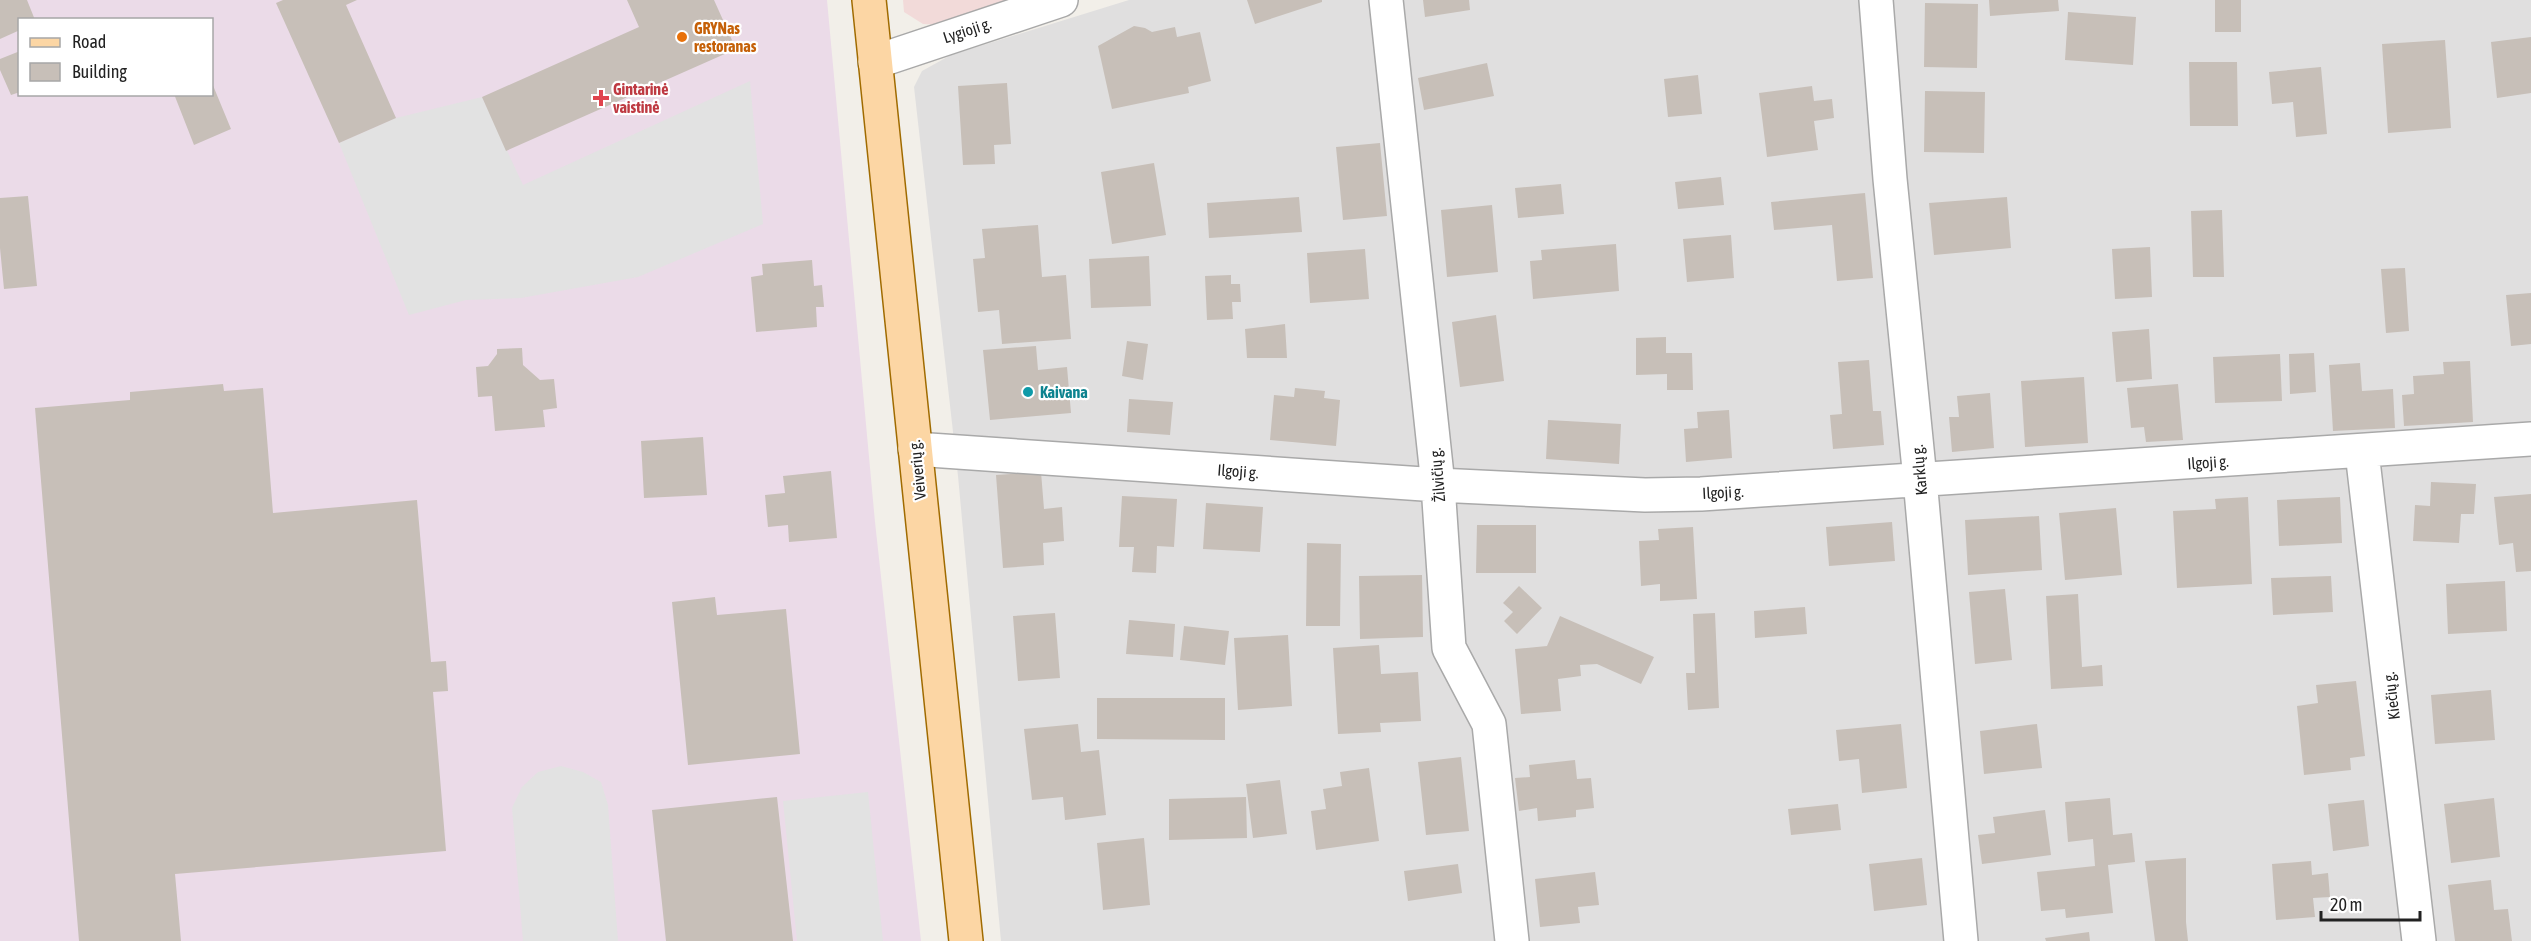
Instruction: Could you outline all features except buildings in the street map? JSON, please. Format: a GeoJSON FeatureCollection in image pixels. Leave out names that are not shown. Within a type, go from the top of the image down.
{"type":"FeatureCollection","features":[{"type":"Feature","properties":{"kind":"main road","name":"Veiverių g."},"geometry":{"type":"LineString","coordinates":[[869,0],[966,941]]}},
{"type":"Feature","properties":{"kind":"street","name":"Lygioji g."},"geometry":{"type":"LineString","coordinates":[[875,62],[1061,0]]}},
{"type":"Feature","properties":{"kind":"street","name":"Žilvičių g."},"geometry":{"type":"LineString","coordinates":[[1386,0],[1438,485],[1449,648],[1489,724],[1512,941]]}},
{"type":"Feature","properties":{"kind":"street","name":"Karklų g."},"geometry":{"type":"LineString","coordinates":[[1876,0],[1890,179],[1920,479],[1960,941]]}},
{"type":"Feature","properties":{"kind":"street","name":"Ilgoji g."},"geometry":{"type":"LineString","coordinates":[[915,449],[1438,485],[1645,495],[1701,494],[2531,440]]}},
{"type":"Feature","properties":{"kind":"street","name":"Kiečių g."},"geometry":{"type":"LineString","coordinates":[[2362,452],[2419,941]]}},
{"type":"Feature","properties":{"kind":"shaded area"},"geometry":{"type":"Polygon","coordinates":[[[0,0],[827,0],[875,522],[921,941],[0,941],[0,0]]]}},
{"type":"Feature","properties":{"kind":"shaded area"},"geometry":{"type":"Polygon","coordinates":[[[903,0],[1020,0],[945,25],[923,24],[904,12],[903,0]]]}},
{"type":"Feature","properties":{"kind":"shaded area"},"geometry":{"type":"Polygon","coordinates":[[[1129,0],[2531,0],[2531,941],[1001,941],[958,476],[914,87],[922,71],[951,55],[1129,0]]]}},
{"type":"Feature","properties":{"kind":"shaded area"},"geometry":{"type":"Polygon","coordinates":[[[750,81],[763,224],[638,277],[521,298],[466,300],[409,315],[339,143],[396,118],[482,97],[523,185],[750,81]]]}},
{"type":"Feature","properties":{"kind":"shaded area"},"geometry":{"type":"Polygon","coordinates":[[[561,766],[583,772],[601,782],[608,805],[618,941],[523,941],[512,808],[522,787],[538,772],[561,766]]]}},
{"type":"Feature","properties":{"kind":"shaded area"},"geometry":{"type":"Polygon","coordinates":[[[868,792],[883,941],[797,941],[783,801],[868,792]]]}},
{"type":"Feature","properties":{"kind":"place","name":"GRYNas restoranas"},"geometry":{"type":"Point","coordinates":[682,37]}},
{"type":"Feature","properties":{"kind":"place","name":"Gintarinė vaistinė"},"geometry":{"type":"Point","coordinates":[601,98]}},
{"type":"Feature","properties":{"kind":"place","name":"Kaivana"},"geometry":{"type":"Point","coordinates":[1028,392]}}]}
